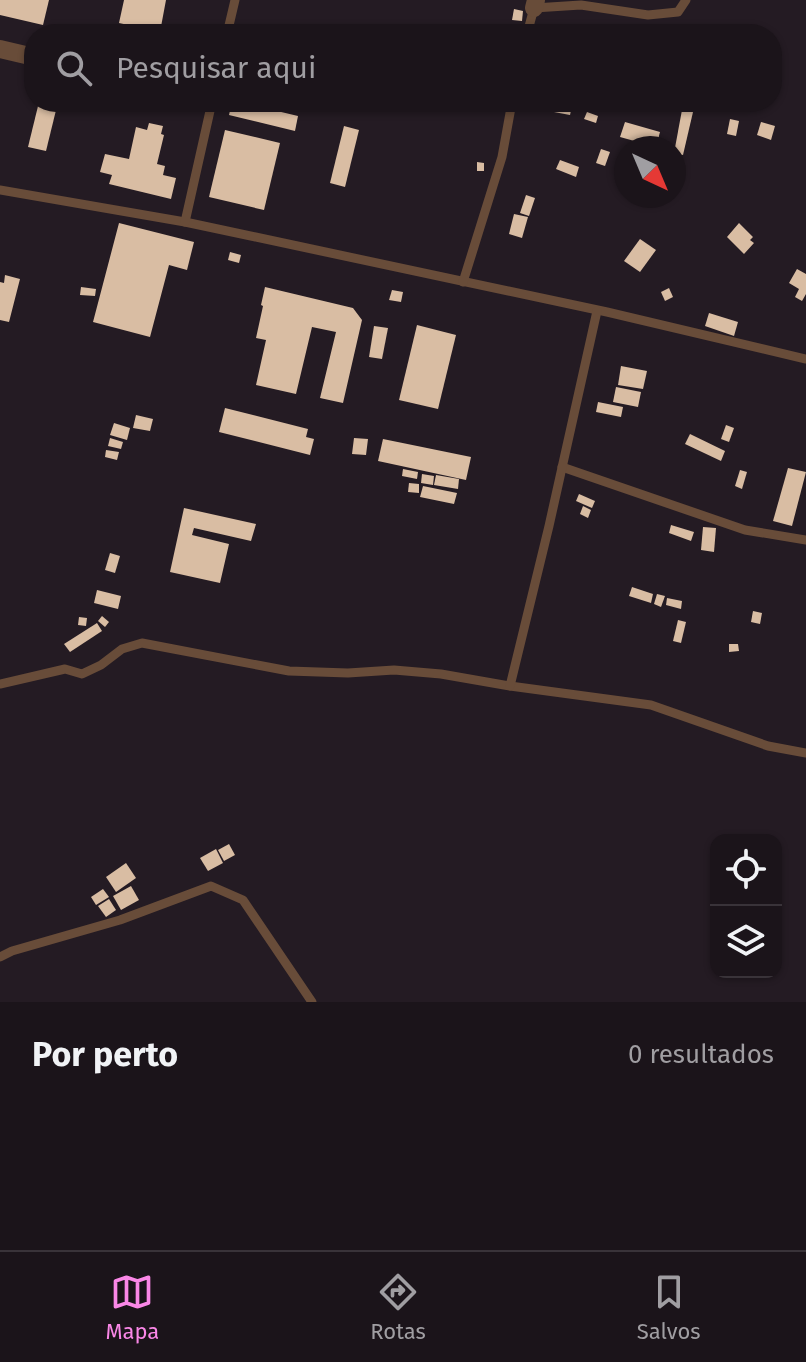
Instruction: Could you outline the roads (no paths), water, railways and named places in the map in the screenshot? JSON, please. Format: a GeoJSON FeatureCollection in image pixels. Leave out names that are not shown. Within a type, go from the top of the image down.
{"type":"FeatureCollection","features":[{"type":"Feature","properties":{"kind":"street"},"geometry":{"type":"LineString","coordinates":[[0,49],[24,55]]}},
{"type":"Feature","properties":{"kind":"lane"},"geometry":{"type":"LineString","coordinates":[[229,24],[235,0]]}},
{"type":"Feature","properties":{"kind":"lane"},"geometry":{"type":"LineString","coordinates":[[530,24],[535,4],[581,5],[648,15],[678,12],[686,0]]}},
{"type":"Feature","properties":{"kind":"lane"},"geometry":{"type":"LineString","coordinates":[[185,222],[210,112]]}},
{"type":"Feature","properties":{"kind":"lane"},"geometry":{"type":"LineString","coordinates":[[463,282],[502,157],[510,112]]}},
{"type":"Feature","properties":{"kind":"lane"},"geometry":{"type":"LineString","coordinates":[[0,190],[185,222],[806,359]]}},
{"type":"Feature","properties":{"kind":"lane"},"geometry":{"type":"LineString","coordinates":[[510,686],[597,311]]}},
{"type":"Feature","properties":{"kind":"lane"},"geometry":{"type":"LineString","coordinates":[[562,467],[745,530],[806,540]]}},
{"type":"Feature","properties":{"kind":"lane"},"geometry":{"type":"LineString","coordinates":[[0,684],[65,669],[82,674],[101,665],[122,649],[142,643],[289,671],[348,673],[394,670],[441,674],[651,705],[768,746],[806,753]]}},
{"type":"Feature","properties":{"kind":"lane"},"geometry":{"type":"LineString","coordinates":[[0,957],[120,920],[211,886],[243,900],[312,1002]]}}]}
